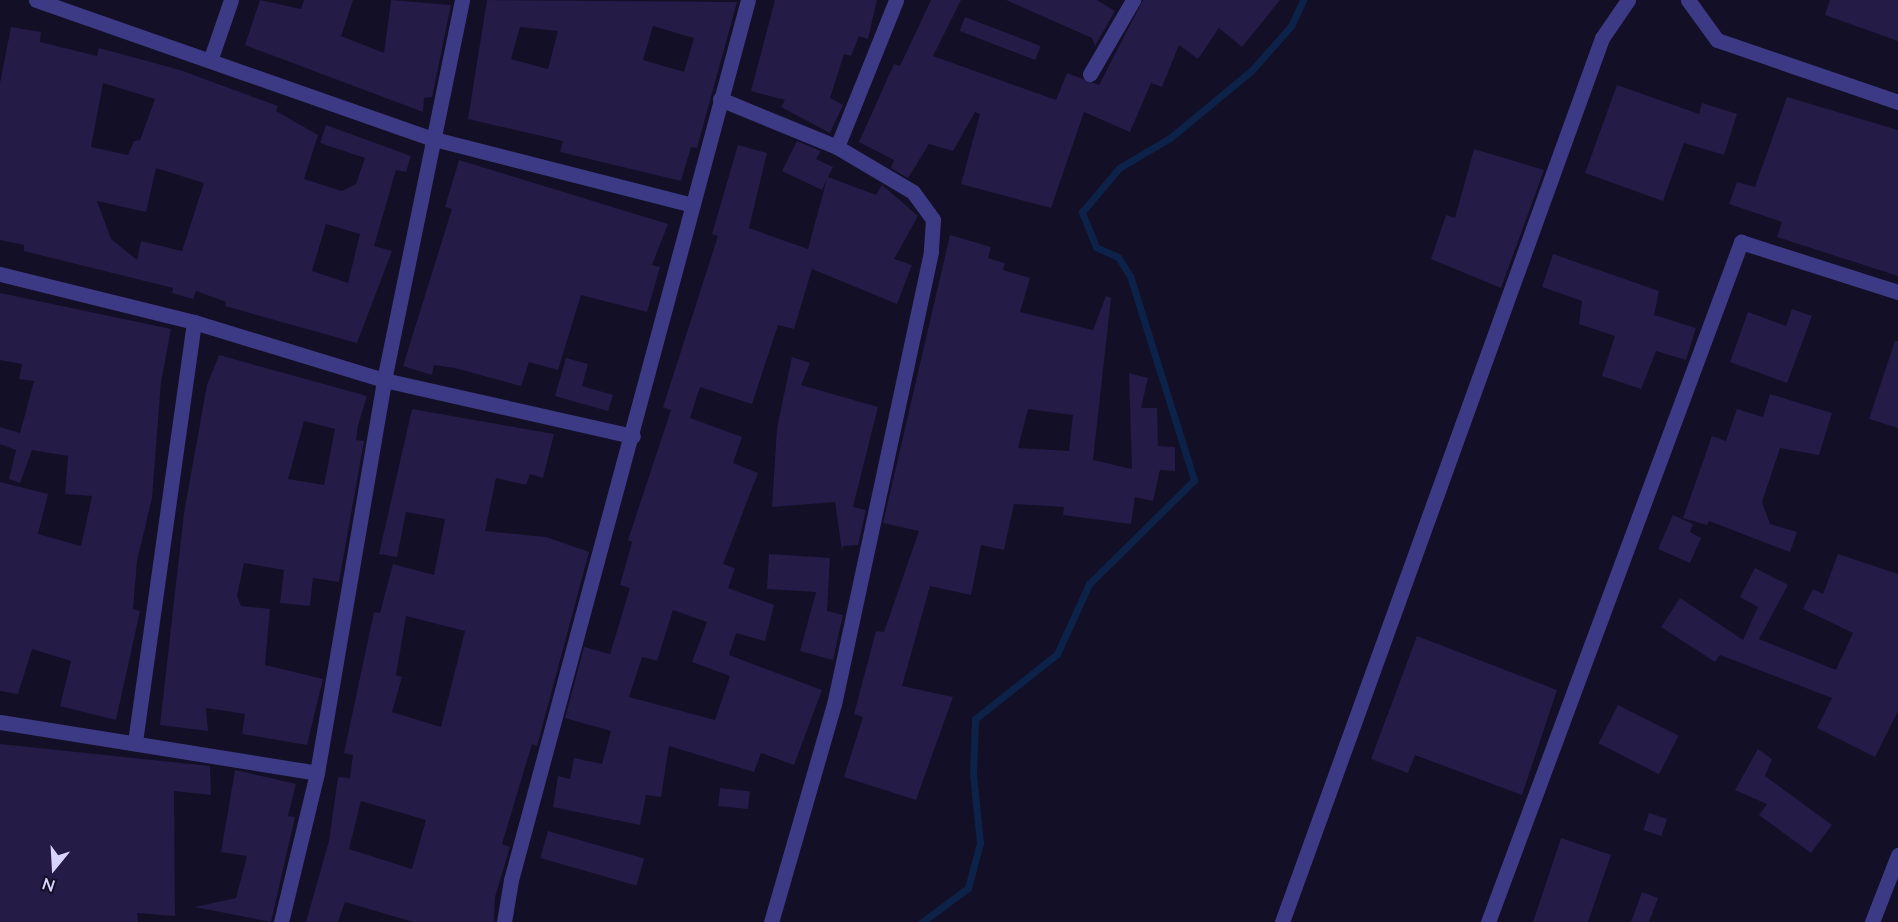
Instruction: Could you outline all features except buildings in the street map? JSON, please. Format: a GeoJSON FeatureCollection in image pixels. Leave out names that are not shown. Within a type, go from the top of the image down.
{"type":"FeatureCollection","features":[{"type":"Feature","properties":{"kind":"street"},"geometry":{"type":"LineString","coordinates":[[36,0],[211,58],[434,140],[692,205]]}},
{"type":"Feature","properties":{"kind":"street"},"geometry":{"type":"LineString","coordinates":[[211,58],[231,0]]}},
{"type":"Feature","properties":{"kind":"street"},"geometry":{"type":"LineString","coordinates":[[281,922],[316,773],[384,380],[462,0]]}},
{"type":"Feature","properties":{"kind":"street"},"geometry":{"type":"LineString","coordinates":[[504,922],[511,880],[633,436],[692,205],[748,0]]}},
{"type":"Feature","properties":{"kind":"street"},"geometry":{"type":"LineString","coordinates":[[837,147],[896,0]]}},
{"type":"Feature","properties":{"kind":"street"},"geometry":{"type":"LineString","coordinates":[[1090,74],[1133,0]]}},
{"type":"Feature","properties":{"kind":"street"},"geometry":{"type":"LineString","coordinates":[[1282,922],[1602,38],[1628,0]]}},
{"type":"Feature","properties":{"kind":"street"},"geometry":{"type":"LineString","coordinates":[[1688,0],[1717,40],[1898,102]]}},
{"type":"Feature","properties":{"kind":"street"},"geometry":{"type":"LineString","coordinates":[[720,99],[837,147],[913,192],[933,220],[931,252],[834,704],[771,922]]}},
{"type":"Feature","properties":{"kind":"street"},"geometry":{"type":"LineString","coordinates":[[1488,922],[1741,242],[1898,292]]}},
{"type":"Feature","properties":{"kind":"street"},"geometry":{"type":"LineString","coordinates":[[0,274],[194,322],[384,380],[633,436]]}},
{"type":"Feature","properties":{"kind":"street"},"geometry":{"type":"LineString","coordinates":[[135,742],[194,322]]}},
{"type":"Feature","properties":{"kind":"street"},"geometry":{"type":"LineString","coordinates":[[0,722],[316,773]]}},
{"type":"Feature","properties":{"kind":"street"},"geometry":{"type":"LineString","coordinates":[[1872,922],[1898,855]]}},
{"type":"Feature","properties":{"kind":"waterway"},"geometry":{"type":"LineString","coordinates":[[922,922],[968,888],[980,843],[973,774],[975,719],[1057,654],[1089,584],[1194,480],[1130,276],[1118,257],[1096,247],[1082,212],[1119,168],[1170,138],[1251,71],[1291,26],[1303,0]]}}]}
